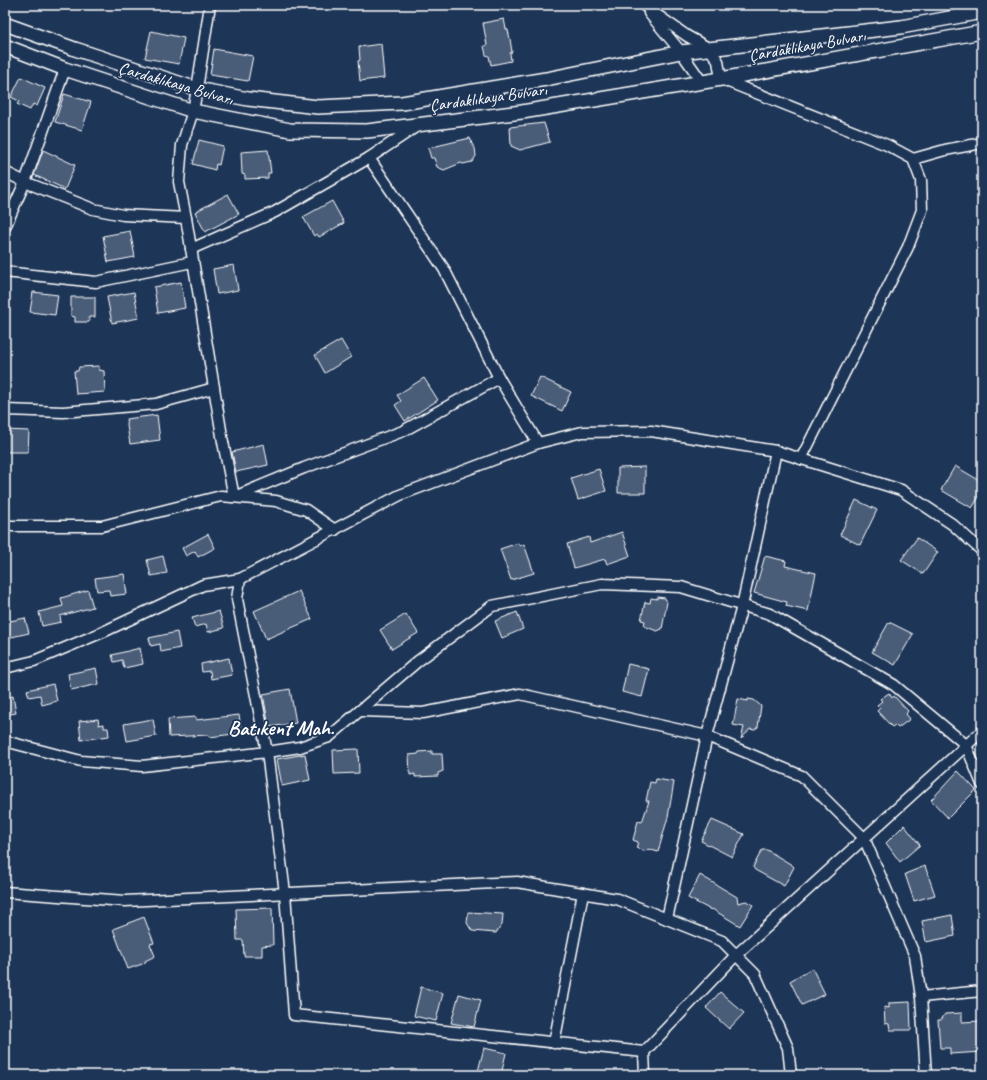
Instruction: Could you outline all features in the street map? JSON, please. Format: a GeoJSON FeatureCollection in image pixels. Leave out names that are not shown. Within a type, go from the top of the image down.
{"type":"FeatureCollection","features":[{"type":"Feature","properties":{"kind":"main road","name":"Çardaklıkaya Bulvarı"},"geometry":{"type":"LineString","coordinates":[[5,24],[75,49],[197,89],[248,99],[318,107],[402,103],[546,79],[681,52],[901,27],[982,12]]}},
{"type":"Feature","properties":{"kind":"main road","name":"Çardaklıkaya Bulvarı"},"geometry":{"type":"LineString","coordinates":[[5,46],[65,69],[193,111],[290,130],[367,131],[522,112],[721,79],[982,32]]}},
{"type":"Feature","properties":{"kind":"street"},"geometry":{"type":"LineString","coordinates":[[210,5],[193,111],[182,145],[179,182],[234,497]]}},
{"type":"Feature","properties":{"kind":"street"},"geometry":{"type":"LineString","coordinates":[[643,5],[687,36],[710,49],[718,60],[721,79],[887,145],[913,159],[922,180],[922,210],[908,247],[801,459]]}},
{"type":"Feature","properties":{"kind":"street"},"geometry":{"type":"LineString","coordinates":[[643,5],[681,52],[702,82]]}},
{"type":"Feature","properties":{"kind":"street"},"geometry":{"type":"LineString","coordinates":[[5,227],[25,182],[65,69]]}},
{"type":"Feature","properties":{"kind":"street"},"geometry":{"type":"LineString","coordinates":[[191,249],[275,212],[369,158],[419,125]]}},
{"type":"Feature","properties":{"kind":"street"},"geometry":{"type":"LineString","coordinates":[[913,159],[945,150],[982,143]]}},
{"type":"Feature","properties":{"kind":"street"},"geometry":{"type":"LineString","coordinates":[[369,158],[444,270],[499,378],[538,442]]}},
{"type":"Feature","properties":{"kind":"street"},"geometry":{"type":"LineString","coordinates":[[5,172],[25,182],[93,209],[123,215],[186,218]]}},
{"type":"Feature","properties":{"kind":"street"},"geometry":{"type":"LineString","coordinates":[[5,272],[96,282],[192,262]]}},
{"type":"Feature","properties":{"kind":"street"},"geometry":{"type":"LineString","coordinates":[[234,497],[304,468],[403,431],[499,378]]}},
{"type":"Feature","properties":{"kind":"street"},"geometry":{"type":"LineString","coordinates":[[5,410],[63,412],[156,404],[214,388]]}},
{"type":"Feature","properties":{"kind":"street"},"geometry":{"type":"LineString","coordinates":[[5,668],[34,661],[61,650],[203,585],[240,579],[400,496],[538,442],[582,432],[651,431],[776,451],[902,490],[952,524],[982,551]]}},
{"type":"Feature","properties":{"kind":"street"},"geometry":{"type":"LineString","coordinates":[[667,919],[707,736],[742,606],[776,451]]}},
{"type":"Feature","properties":{"kind":"street"},"geometry":{"type":"LineString","coordinates":[[5,526],[102,526],[221,496],[276,501],[306,510],[335,530]]}},
{"type":"Feature","properties":{"kind":"street"},"geometry":{"type":"LineString","coordinates":[[240,579],[237,599],[267,752],[285,893],[294,1015],[644,1052]]}},
{"type":"Feature","properties":{"kind":"street"},"geometry":{"type":"LineString","coordinates":[[5,741],[81,761],[142,766],[300,747],[329,737],[418,661],[492,606],[602,584],[681,587],[770,614],[894,685],[966,745],[982,784]]}},
{"type":"Feature","properties":{"kind":"street"},"geometry":{"type":"LineString","coordinates":[[360,711],[423,713],[520,694],[707,736],[802,776],[864,838],[915,956],[921,996],[926,1075]]}},
{"type":"Feature","properties":{"kind":"street"},"geometry":{"type":"LineString","coordinates":[[645,1075],[644,1052],[736,955],[982,732]]}},
{"type":"Feature","properties":{"kind":"street"},"geometry":{"type":"LineString","coordinates":[[5,892],[125,901],[517,882],[617,899],[722,941],[756,974],[788,1048],[791,1075]]}},
{"type":"Feature","properties":{"kind":"street"},"geometry":{"type":"LineString","coordinates":[[554,1042],[583,893]]}},
{"type":"Feature","properties":{"kind":"street"},"geometry":{"type":"LineString","coordinates":[[921,996],[982,991]]}},
{"type":"Feature","properties":{"kind":"building"},"geometry":{"type":"Polygon","coordinates":[[[504,19],[510,39],[512,52],[510,53],[511,61],[491,65],[489,56],[486,55],[484,46],[487,45],[483,23],[504,19]]]}},
{"type":"Feature","properties":{"kind":"building"},"geometry":{"type":"Polygon","coordinates":[[[151,31],[184,38],[179,64],[145,58],[151,31]]]}},
{"type":"Feature","properties":{"kind":"building"},"geometry":{"type":"Polygon","coordinates":[[[381,44],[384,78],[360,81],[358,61],[360,60],[359,47],[381,44]]]}},
{"type":"Feature","properties":{"kind":"building"},"geometry":{"type":"Polygon","coordinates":[[[214,49],[253,56],[248,81],[210,75],[214,49]]]}},
{"type":"Feature","properties":{"kind":"building"},"geometry":{"type":"Polygon","coordinates":[[[21,77],[45,88],[37,106],[33,104],[30,110],[17,104],[19,101],[11,97],[21,77]]]}},
{"type":"Feature","properties":{"kind":"building"},"geometry":{"type":"Polygon","coordinates":[[[64,94],[91,102],[82,130],[55,122],[64,94]]]}},
{"type":"Feature","properties":{"kind":"building"},"geometry":{"type":"Polygon","coordinates":[[[544,123],[550,142],[520,150],[511,146],[510,127],[544,123]]]}},
{"type":"Feature","properties":{"kind":"building"},"geometry":{"type":"Polygon","coordinates":[[[470,138],[475,148],[476,156],[472,162],[461,163],[444,170],[437,167],[434,158],[431,158],[428,148],[470,138]]]}},
{"type":"Feature","properties":{"kind":"building"},"geometry":{"type":"Polygon","coordinates":[[[199,140],[223,146],[219,165],[216,164],[215,170],[193,164],[199,140]]]}},
{"type":"Feature","properties":{"kind":"building"},"geometry":{"type":"Polygon","coordinates":[[[43,150],[75,165],[65,189],[34,175],[43,150]]]}},
{"type":"Feature","properties":{"kind":"building"},"geometry":{"type":"Polygon","coordinates":[[[268,150],[271,173],[268,173],[268,178],[245,179],[245,175],[242,174],[241,152],[268,150]]]}},
{"type":"Feature","properties":{"kind":"building"},"geometry":{"type":"Polygon","coordinates":[[[228,194],[239,214],[205,232],[195,212],[228,194]]]}},
{"type":"Feature","properties":{"kind":"building"},"geometry":{"type":"Polygon","coordinates":[[[332,201],[344,223],[319,237],[317,234],[314,236],[303,217],[332,201]]]}},
{"type":"Feature","properties":{"kind":"building"},"geometry":{"type":"Polygon","coordinates":[[[130,231],[135,257],[108,262],[103,236],[130,231]]]}},
{"type":"Feature","properties":{"kind":"building"},"geometry":{"type":"Polygon","coordinates":[[[234,265],[238,290],[217,294],[213,269],[234,265]]]}},
{"type":"Feature","properties":{"kind":"building"},"geometry":{"type":"Polygon","coordinates":[[[181,282],[185,308],[158,313],[154,287],[181,282]]]}},
{"type":"Feature","properties":{"kind":"building"},"geometry":{"type":"Polygon","coordinates":[[[33,292],[58,295],[55,315],[30,312],[33,292]]]}},
{"type":"Feature","properties":{"kind":"building"},"geometry":{"type":"Polygon","coordinates":[[[134,292],[139,318],[112,323],[107,297],[134,292]]]}},
{"type":"Feature","properties":{"kind":"building"},"geometry":{"type":"Polygon","coordinates":[[[71,297],[95,297],[95,317],[89,317],[89,322],[75,322],[75,317],[71,316],[71,297]]]}},
{"type":"Feature","properties":{"kind":"building"},"geometry":{"type":"Polygon","coordinates":[[[341,340],[351,357],[325,373],[315,355],[341,340]]]}},
{"type":"Feature","properties":{"kind":"building"},"geometry":{"type":"Polygon","coordinates":[[[99,366],[99,370],[104,371],[105,392],[76,394],[74,371],[78,371],[79,367],[99,366]]]}},
{"type":"Feature","properties":{"kind":"building"},"geometry":{"type":"Polygon","coordinates":[[[540,377],[571,392],[562,411],[531,396],[540,377]]]}},
{"type":"Feature","properties":{"kind":"building"},"geometry":{"type":"Polygon","coordinates":[[[424,378],[438,400],[405,421],[395,405],[401,401],[397,395],[424,378]]]}},
{"type":"Feature","properties":{"kind":"building"},"geometry":{"type":"Polygon","coordinates":[[[157,415],[160,440],[130,444],[126,419],[157,415]]]}},
{"type":"Feature","properties":{"kind":"building"},"geometry":{"type":"Polygon","coordinates":[[[5,430],[29,431],[28,452],[5,452],[5,430]]]}},
{"type":"Feature","properties":{"kind":"building"},"geometry":{"type":"Polygon","coordinates":[[[264,444],[268,465],[236,472],[232,452],[264,444]]]}},
{"type":"Feature","properties":{"kind":"building"},"geometry":{"type":"Polygon","coordinates":[[[955,466],[982,482],[982,492],[972,508],[941,490],[955,466]]]}},
{"type":"Feature","properties":{"kind":"building"},"geometry":{"type":"Polygon","coordinates":[[[645,467],[645,493],[618,493],[618,468],[645,467]]]}},
{"type":"Feature","properties":{"kind":"building"},"geometry":{"type":"Polygon","coordinates":[[[599,469],[606,491],[578,500],[571,478],[599,469]]]}},
{"type":"Feature","properties":{"kind":"building"},"geometry":{"type":"Polygon","coordinates":[[[856,500],[877,510],[860,545],[840,535],[856,500]]]}},
{"type":"Feature","properties":{"kind":"building"},"geometry":{"type":"Polygon","coordinates":[[[622,532],[630,556],[607,564],[605,559],[574,568],[567,544],[589,537],[590,543],[622,532]]]}},
{"type":"Feature","properties":{"kind":"building"},"geometry":{"type":"Polygon","coordinates":[[[208,534],[215,548],[198,557],[195,551],[186,556],[182,548],[208,534]]]}},
{"type":"Feature","properties":{"kind":"building"},"geometry":{"type":"Polygon","coordinates":[[[917,538],[938,552],[923,574],[901,560],[917,538]]]}},
{"type":"Feature","properties":{"kind":"building"},"geometry":{"type":"Polygon","coordinates":[[[518,543],[520,546],[524,544],[534,573],[511,580],[500,549],[518,543]]]}},
{"type":"Feature","properties":{"kind":"building"},"geometry":{"type":"Polygon","coordinates":[[[163,556],[167,573],[151,576],[147,560],[163,556]]]}},
{"type":"Feature","properties":{"kind":"building"},"geometry":{"type":"Polygon","coordinates":[[[765,556],[786,561],[785,566],[816,573],[808,611],[786,606],[787,602],[754,593],[765,556]]]}},
{"type":"Feature","properties":{"kind":"building"},"geometry":{"type":"Polygon","coordinates":[[[124,574],[127,594],[110,596],[109,590],[97,591],[95,578],[124,574]]]}},
{"type":"Feature","properties":{"kind":"building"},"geometry":{"type":"Polygon","coordinates":[[[88,590],[93,607],[60,616],[61,622],[42,626],[39,612],[63,606],[61,598],[88,590]]]}},
{"type":"Feature","properties":{"kind":"building"},"geometry":{"type":"Polygon","coordinates":[[[299,591],[312,619],[266,639],[254,611],[299,591]]]}},
{"type":"Feature","properties":{"kind":"building"},"geometry":{"type":"Polygon","coordinates":[[[657,597],[665,598],[667,602],[662,629],[657,631],[644,626],[645,621],[641,620],[645,602],[650,603],[651,598],[657,599],[657,597]]]}},
{"type":"Feature","properties":{"kind":"building"},"geometry":{"type":"Polygon","coordinates":[[[219,611],[224,628],[208,632],[206,624],[195,627],[192,618],[219,611]]]}},
{"type":"Feature","properties":{"kind":"building"},"geometry":{"type":"Polygon","coordinates":[[[517,612],[523,629],[502,638],[495,621],[517,612]]]}},
{"type":"Feature","properties":{"kind":"building"},"geometry":{"type":"Polygon","coordinates":[[[406,614],[418,633],[392,649],[380,630],[406,614]]]}},
{"type":"Feature","properties":{"kind":"building"},"geometry":{"type":"Polygon","coordinates":[[[25,618],[29,633],[7,638],[5,622],[25,618]]]}},
{"type":"Feature","properties":{"kind":"building"},"geometry":{"type":"Polygon","coordinates":[[[889,622],[913,634],[895,665],[872,652],[889,622]]]}},
{"type":"Feature","properties":{"kind":"building"},"geometry":{"type":"Polygon","coordinates":[[[177,632],[180,648],[161,652],[160,644],[151,646],[149,638],[177,632]]]}},
{"type":"Feature","properties":{"kind":"building"},"geometry":{"type":"Polygon","coordinates":[[[140,648],[143,664],[124,668],[122,660],[114,662],[112,655],[140,648]]]}},
{"type":"Feature","properties":{"kind":"building"},"geometry":{"type":"Polygon","coordinates":[[[229,658],[232,675],[211,679],[210,671],[202,672],[201,664],[229,658]]]}},
{"type":"Feature","properties":{"kind":"building"},"geometry":{"type":"Polygon","coordinates":[[[628,664],[649,669],[642,697],[622,692],[628,664]]]}},
{"type":"Feature","properties":{"kind":"building"},"geometry":{"type":"Polygon","coordinates":[[[96,668],[99,684],[71,690],[68,674],[96,668]]]}},
{"type":"Feature","properties":{"kind":"building"},"geometry":{"type":"Polygon","coordinates":[[[53,684],[57,701],[42,705],[40,695],[29,697],[27,690],[53,684]]]}},
{"type":"Feature","properties":{"kind":"building"},"geometry":{"type":"Polygon","coordinates":[[[290,689],[296,723],[269,727],[263,694],[290,689]]]}},
{"type":"Feature","properties":{"kind":"building"},"geometry":{"type":"Polygon","coordinates":[[[889,693],[892,698],[894,696],[908,711],[906,714],[910,719],[898,728],[895,725],[892,727],[877,711],[880,708],[877,705],[882,701],[880,699],[889,693]]]}},
{"type":"Feature","properties":{"kind":"building"},"geometry":{"type":"Polygon","coordinates":[[[13,696],[16,713],[5,715],[5,698],[13,696]]]}},
{"type":"Feature","properties":{"kind":"building"},"geometry":{"type":"Polygon","coordinates":[[[738,699],[748,701],[748,699],[754,700],[761,706],[758,727],[754,730],[750,729],[741,739],[744,727],[733,725],[738,699]]]}},
{"type":"Feature","properties":{"kind":"building"},"geometry":{"type":"Polygon","coordinates":[[[239,715],[242,733],[209,737],[209,735],[169,737],[168,719],[196,717],[196,720],[239,715]]]}},
{"type":"Feature","properties":{"kind":"building"},"geometry":{"type":"Polygon","coordinates":[[[98,719],[99,725],[104,724],[104,728],[108,728],[109,736],[81,740],[79,721],[98,719]]]}},
{"type":"Feature","properties":{"kind":"building"},"geometry":{"type":"Polygon","coordinates":[[[153,719],[156,736],[127,741],[124,724],[153,719]]]}},
{"type":"Feature","properties":{"kind":"building"},"geometry":{"type":"Polygon","coordinates":[[[358,749],[359,773],[334,774],[333,750],[358,749]]]}},
{"type":"Feature","properties":{"kind":"building"},"geometry":{"type":"Polygon","coordinates":[[[432,751],[432,754],[442,754],[443,771],[438,773],[438,776],[415,777],[415,774],[410,775],[409,755],[418,754],[419,752],[432,751]]]}},
{"type":"Feature","properties":{"kind":"building"},"geometry":{"type":"Polygon","coordinates":[[[305,754],[310,780],[282,786],[277,759],[305,754]]]}},
{"type":"Feature","properties":{"kind":"building"},"geometry":{"type":"Polygon","coordinates":[[[958,771],[976,790],[948,818],[931,800],[958,771]]]}},
{"type":"Feature","properties":{"kind":"building"},"geometry":{"type":"Polygon","coordinates":[[[656,779],[674,782],[668,817],[658,852],[636,848],[638,842],[633,840],[638,821],[642,822],[649,801],[646,801],[650,782],[655,783],[656,779]]]}},
{"type":"Feature","properties":{"kind":"building"},"geometry":{"type":"Polygon","coordinates":[[[712,820],[744,834],[732,857],[701,841],[712,820]]]}},
{"type":"Feature","properties":{"kind":"building"},"geometry":{"type":"Polygon","coordinates":[[[904,825],[920,845],[900,862],[886,843],[904,825]]]}},
{"type":"Feature","properties":{"kind":"building"},"geometry":{"type":"Polygon","coordinates":[[[762,850],[767,850],[794,867],[784,886],[755,870],[753,867],[762,850]]]}},
{"type":"Feature","properties":{"kind":"building"},"geometry":{"type":"Polygon","coordinates":[[[925,866],[935,895],[914,901],[905,874],[925,866]]]}},
{"type":"Feature","properties":{"kind":"building"},"geometry":{"type":"Polygon","coordinates":[[[700,875],[737,897],[738,903],[746,901],[753,905],[740,926],[712,909],[711,910],[688,898],[700,875]]]}},
{"type":"Feature","properties":{"kind":"building"},"geometry":{"type":"Polygon","coordinates":[[[272,908],[273,945],[262,946],[262,956],[244,956],[243,940],[237,940],[236,909],[272,908]]]}},
{"type":"Feature","properties":{"kind":"building"},"geometry":{"type":"Polygon","coordinates":[[[468,912],[503,914],[502,925],[496,933],[472,931],[467,923],[468,912]]]}},
{"type":"Feature","properties":{"kind":"building"},"geometry":{"type":"Polygon","coordinates":[[[952,915],[955,936],[926,942],[922,921],[952,915]]]}},
{"type":"Feature","properties":{"kind":"building"},"geometry":{"type":"Polygon","coordinates":[[[144,917],[154,943],[150,944],[155,956],[145,961],[145,963],[128,969],[113,929],[144,917]]]}},
{"type":"Feature","properties":{"kind":"building"},"geometry":{"type":"Polygon","coordinates":[[[812,968],[825,994],[802,1005],[790,981],[812,968]]]}},
{"type":"Feature","properties":{"kind":"building"},"geometry":{"type":"Polygon","coordinates":[[[421,987],[443,993],[436,1021],[414,1016],[421,987]]]}},
{"type":"Feature","properties":{"kind":"building"},"geometry":{"type":"Polygon","coordinates":[[[720,992],[744,1013],[729,1029],[706,1008],[720,992]]]}},
{"type":"Feature","properties":{"kind":"building"},"geometry":{"type":"Polygon","coordinates":[[[459,994],[481,1000],[474,1027],[451,1023],[459,994]]]}},
{"type":"Feature","properties":{"kind":"building"},"geometry":{"type":"Polygon","coordinates":[[[910,1002],[911,1030],[890,1030],[889,1024],[885,1023],[884,1007],[889,1008],[889,1003],[910,1002]]]}},
{"type":"Feature","properties":{"kind":"building"},"geometry":{"type":"Polygon","coordinates":[[[962,1013],[962,1022],[982,1021],[982,1052],[950,1054],[950,1048],[940,1048],[938,1020],[941,1020],[945,1014],[962,1013]]]}},
{"type":"Feature","properties":{"kind":"building"},"geometry":{"type":"Polygon","coordinates":[[[484,1048],[506,1053],[501,1075],[477,1075],[484,1048]]]}},
{"type":"Feature","properties":{"kind":"district","name":"Batıkent Mah."},"geometry":{"type":"Point","coordinates":[281,728]}}]}
